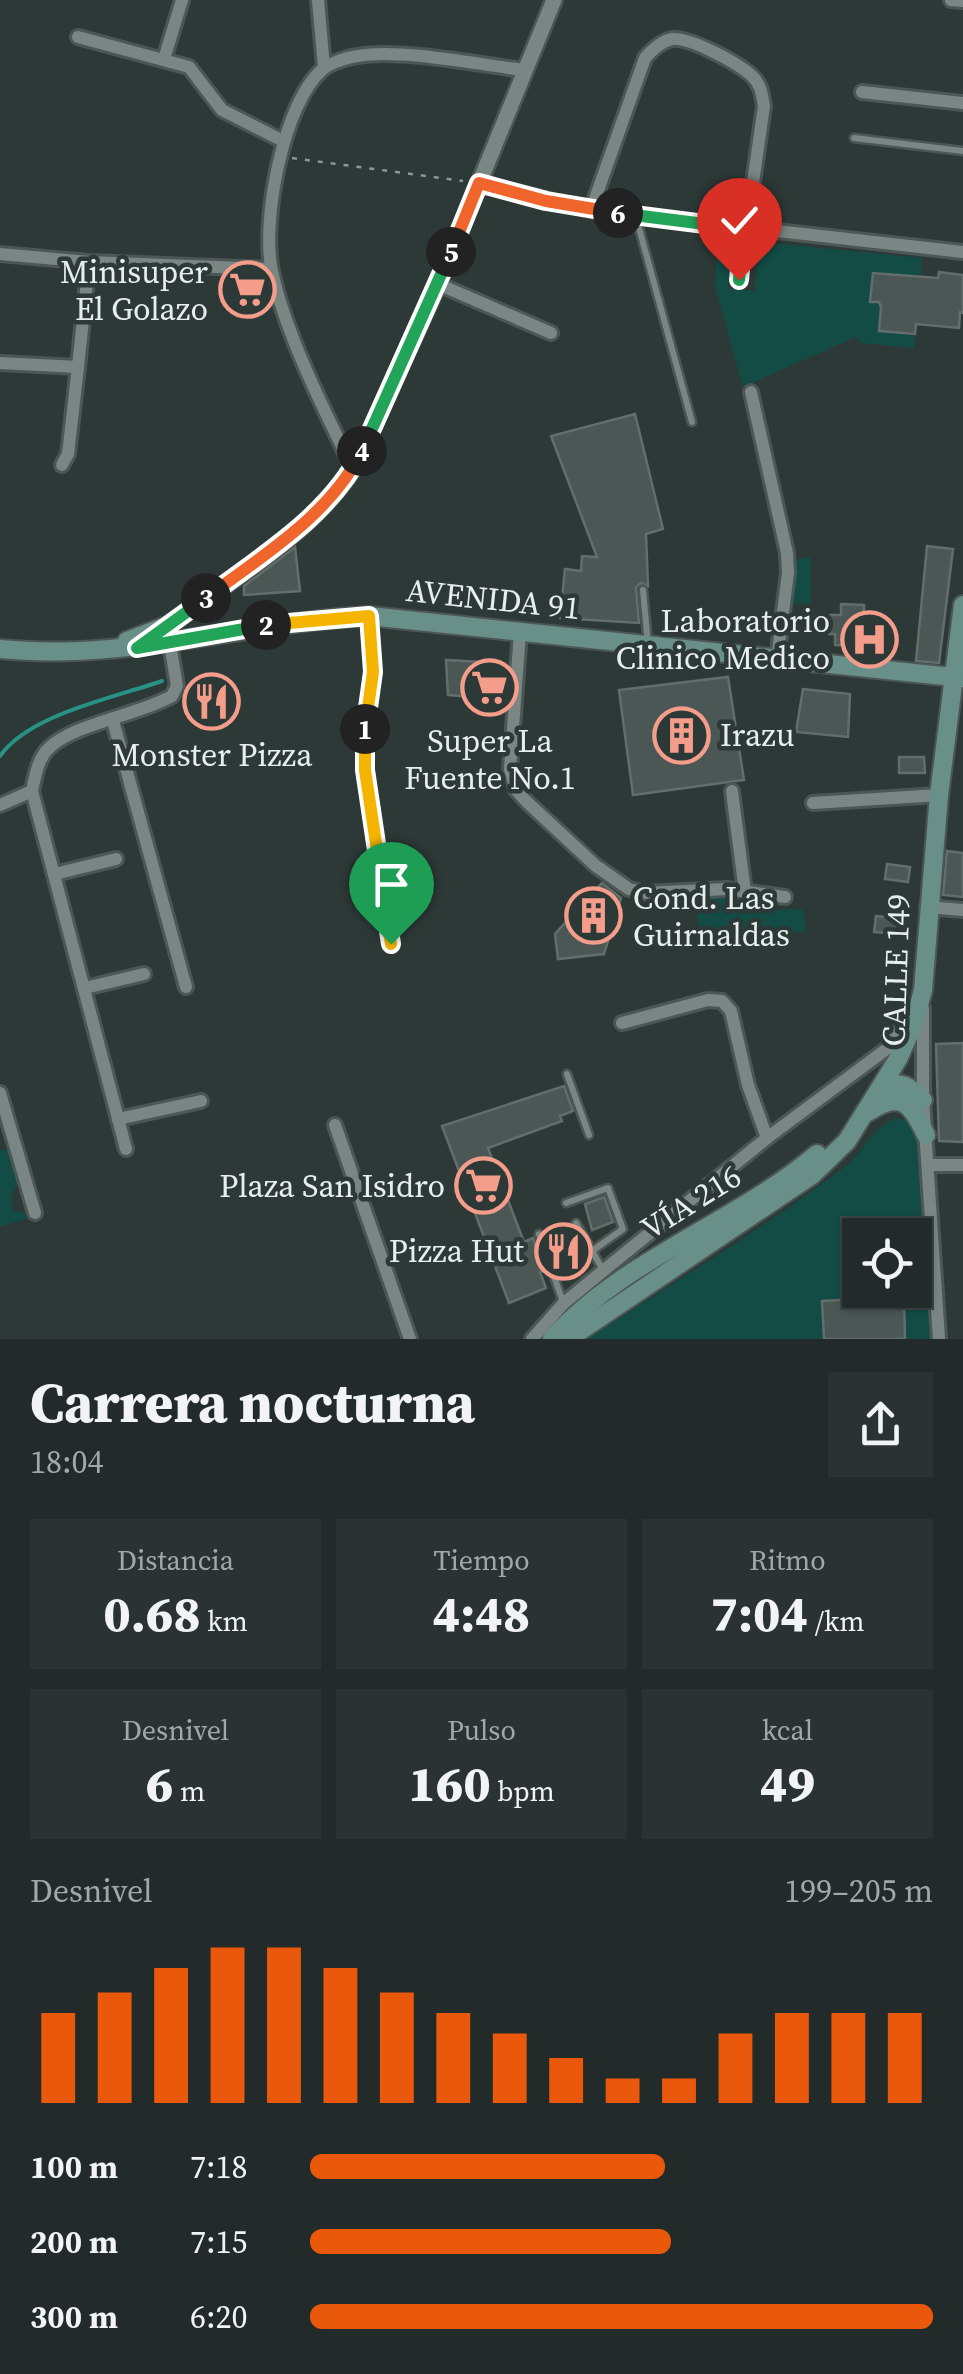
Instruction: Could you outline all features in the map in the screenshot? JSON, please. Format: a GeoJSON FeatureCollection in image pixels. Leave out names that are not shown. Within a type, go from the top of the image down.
{"type":"FeatureCollection","features":[{"type":"Feature","properties":{"kind":"main road","name":"CALLE 149"},"geometry":{"type":"LineString","coordinates":[[923,990],[927,907],[939,795],[959,677],[963,605]]}},
{"type":"Feature","properties":{"kind":"main road","name":"AVENIDA 91"},"geometry":{"type":"LineString","coordinates":[[87,651],[137,648],[167,636],[369,616],[959,677]]}},
{"type":"Feature","properties":{"kind":"main road"},"geometry":{"type":"LineString","coordinates":[[0,649],[50,654],[167,636]]}},
{"type":"Feature","properties":{"kind":"main road","name":"VÍA 216"},"geometry":{"type":"LineString","coordinates":[[568,1339],[812,1174],[847,1141],[908,1038],[923,990]]}},
{"type":"Feature","properties":{"kind":"main road"},"geometry":{"type":"LineString","coordinates":[[883,1086],[908,1086],[922,1100]]}},
{"type":"Feature","properties":{"kind":"main road"},"geometry":{"type":"LineString","coordinates":[[862,1116],[883,1102],[896,1100],[907,1104],[916,1114],[926,1135]]}},
{"type":"Feature","properties":{"kind":"main road","name":"VÍA 216"},"geometry":{"type":"LineString","coordinates":[[552,1339],[568,1310],[609,1278],[805,1165],[862,1116]]}},
{"type":"Feature","properties":{"kind":"street"},"geometry":{"type":"LineString","coordinates":[[164,59],[182,0]]}},
{"type":"Feature","properties":{"kind":"street"},"geometry":{"type":"LineString","coordinates":[[318,0],[324,68]]}},
{"type":"Feature","properties":{"kind":"street"},"geometry":{"type":"LineString","coordinates":[[126,1150],[32,792],[38,766],[48,748],[82,730],[172,696],[176,686],[167,636],[306,523],[353,470],[438,284],[554,0]]}},
{"type":"Feature","properties":{"kind":"street"},"geometry":{"type":"LineString","coordinates":[[951,0],[963,1]]}},
{"type":"Feature","properties":{"kind":"street"},"geometry":{"type":"LineString","coordinates":[[78,38],[190,66],[222,110],[282,141]]}},
{"type":"Feature","properties":{"kind":"street"},"geometry":{"type":"LineString","coordinates":[[592,210],[645,58],[670,39],[690,40],[754,77],[764,106],[739,280]]}},
{"type":"Feature","properties":{"kind":"street"},"geometry":{"type":"LineString","coordinates":[[353,470],[304,361],[271,269],[272,206],[282,141],[305,90],[324,68],[356,56],[388,54],[525,70]]}},
{"type":"Feature","properties":{"kind":"street"},"geometry":{"type":"LineString","coordinates":[[862,92],[963,103]]}},
{"type":"Feature","properties":{"kind":"street"},"geometry":{"type":"LineString","coordinates":[[479,183],[592,210],[963,252]]}},
{"type":"Feature","properties":{"kind":"street"},"geometry":{"type":"LineString","coordinates":[[0,254],[89,262],[271,269]]}},
{"type":"Feature","properties":{"kind":"street"},"geometry":{"type":"LineString","coordinates":[[62,465],[68,454],[89,262]]}},
{"type":"Feature","properties":{"kind":"street"},"geometry":{"type":"LineString","coordinates":[[438,284],[551,333]]}},
{"type":"Feature","properties":{"kind":"street"},"geometry":{"type":"LineString","coordinates":[[0,364],[78,367]]}},
{"type":"Feature","properties":{"kind":"street"},"geometry":{"type":"LineString","coordinates":[[751,392],[787,553],[777,659]]}},
{"type":"Feature","properties":{"kind":"street"},"geometry":{"type":"LineString","coordinates":[[369,616],[373,672],[364,759],[391,944]]}},
{"type":"Feature","properties":{"kind":"street"},"geometry":{"type":"LineString","coordinates":[[520,632],[510,730],[510,768],[516,790],[596,866],[629,889],[698,889],[785,896]]}},
{"type":"Feature","properties":{"kind":"street"},"geometry":{"type":"LineString","coordinates":[[113,720],[186,988]]}},
{"type":"Feature","properties":{"kind":"street"},"geometry":{"type":"LineString","coordinates":[[732,791],[745,892]]}},
{"type":"Feature","properties":{"kind":"street"},"geometry":{"type":"LineString","coordinates":[[0,805],[32,792]]}},
{"type":"Feature","properties":{"kind":"street"},"geometry":{"type":"LineString","coordinates":[[812,803],[939,795]]}},
{"type":"Feature","properties":{"kind":"street"},"geometry":{"type":"LineString","coordinates":[[55,874],[116,859]]}},
{"type":"Feature","properties":{"kind":"street"},"geometry":{"type":"LineString","coordinates":[[927,907],[963,910]]}},
{"type":"Feature","properties":{"kind":"street"},"geometry":{"type":"LineString","coordinates":[[85,988],[144,974]]}},
{"type":"Feature","properties":{"kind":"street"},"geometry":{"type":"LineString","coordinates":[[609,1278],[767,1138],[888,1048],[923,990]]}},
{"type":"Feature","properties":{"kind":"street","name":"CALLE 149"},"geometry":{"type":"LineString","coordinates":[[923,990],[922,1100],[939,1339]]}},
{"type":"Feature","properties":{"kind":"street"},"geometry":{"type":"LineString","coordinates":[[622,1023],[708,1000],[722,1002],[731,1011],[748,1086],[767,1138]]}},
{"type":"Feature","properties":{"kind":"street"},"geometry":{"type":"LineString","coordinates":[[0,1093],[34,1213]]}},
{"type":"Feature","properties":{"kind":"street"},"geometry":{"type":"LineString","coordinates":[[118,1119],[201,1101]]}},
{"type":"Feature","properties":{"kind":"street"},"geometry":{"type":"LineString","coordinates":[[336,1125],[410,1339]]}},
{"type":"Feature","properties":{"kind":"street"},"geometry":{"type":"LineString","coordinates":[[928,1165],[963,1166]]}},
{"type":"Feature","properties":{"kind":"street"},"geometry":{"type":"LineString","coordinates":[[532,1339],[568,1310]]}},
{"type":"Feature","properties":{"kind":"lane"},"geometry":{"type":"LineString","coordinates":[[854,138],[963,151]]}},
{"type":"Feature","properties":{"kind":"lane"},"geometry":{"type":"LineString","coordinates":[[635,216],[692,422]]}},
{"type":"Feature","properties":{"kind":"lane"},"geometry":{"type":"LineString","coordinates":[[643,590],[648,646]]}},
{"type":"Feature","properties":{"kind":"lane"},"geometry":{"type":"LineString","coordinates":[[567,1074],[589,1135]]}},
{"type":"Feature","properties":{"kind":"lane"},"geometry":{"type":"LineString","coordinates":[[566,1203],[608,1188],[623,1230],[592,1251]]}},
{"type":"Feature","properties":{"kind":"lane"},"geometry":{"type":"LineString","coordinates":[[576,1224],[609,1278]]}},
{"type":"Feature","properties":{"kind":"lane"},"geometry":{"type":"LineString","coordinates":[[538,1234],[568,1310]]}},
{"type":"Feature","properties":{"kind":"path"},"geometry":{"type":"LineString","coordinates":[[280,157],[479,183]]}},
{"type":"Feature","properties":{"kind":"green space"},"geometry":{"type":"Polygon","coordinates":[[[718,238],[733,240],[728,288],[754,291],[761,242],[922,258],[921,277],[873,273],[870,301],[879,302],[879,330],[915,334],[914,348],[861,343],[856,337],[743,387],[715,287],[718,238]]]}},
{"type":"Feature","properties":{"kind":"green space"},"geometry":{"type":"Polygon","coordinates":[[[811,557],[811,604],[791,603],[793,560],[811,557]]]}},
{"type":"Feature","properties":{"kind":"green space"},"geometry":{"type":"Polygon","coordinates":[[[721,897],[764,910],[803,909],[806,931],[701,943],[695,898],[721,897]]]}},
{"type":"Feature","properties":{"kind":"green space"},"geometry":{"type":"Polygon","coordinates":[[[897,1118],[914,1129],[919,1141],[924,1218],[842,1218],[842,1308],[931,1308],[933,1339],[587,1339],[811,1192],[849,1163],[874,1134],[897,1118]]]}},
{"type":"Feature","properties":{"kind":"green space"},"geometry":{"type":"Polygon","coordinates":[[[8,1148],[19,1183],[11,1196],[13,1210],[28,1218],[0,1227],[0,1150],[8,1148]]]}},
{"type":"Feature","properties":{"kind":"building"},"geometry":{"type":"Polygon","coordinates":[[[939,272],[963,275],[959,328],[916,324],[915,334],[879,331],[881,307],[879,302],[870,302],[873,273],[938,278],[939,272]]]}},
{"type":"Feature","properties":{"kind":"building"},"geometry":{"type":"Polygon","coordinates":[[[635,414],[663,529],[646,534],[648,586],[641,583],[636,587],[639,623],[560,618],[565,569],[581,571],[582,556],[597,557],[551,436],[635,414]]]}},
{"type":"Feature","properties":{"kind":"building"},"geometry":{"type":"Polygon","coordinates":[[[927,546],[953,549],[939,663],[916,661],[927,546]]]}},
{"type":"Feature","properties":{"kind":"building"},"geometry":{"type":"Polygon","coordinates":[[[295,547],[300,591],[244,595],[244,586],[295,547]]]}},
{"type":"Feature","properties":{"kind":"building"},"geometry":{"type":"Polygon","coordinates":[[[841,604],[864,605],[864,614],[880,617],[879,646],[835,645],[835,634],[829,634],[830,615],[841,615],[841,604]]]}},
{"type":"Feature","properties":{"kind":"building"},"geometry":{"type":"Polygon","coordinates":[[[446,660],[481,662],[480,671],[498,672],[502,678],[500,699],[448,695],[446,660]]]}},
{"type":"Feature","properties":{"kind":"building","name":"Irazu"},"geometry":{"type":"Polygon","coordinates":[[[728,677],[744,780],[633,795],[619,690],[728,677]]]}},
{"type":"Feature","properties":{"kind":"building","name":"Monster Pizza"},"geometry":{"type":"Polygon","coordinates":[[[225,678],[228,721],[198,723],[195,681],[225,678]]]}},
{"type":"Feature","properties":{"kind":"building"},"geometry":{"type":"Polygon","coordinates":[[[803,689],[850,694],[848,737],[796,732],[803,689]]]}},
{"type":"Feature","properties":{"kind":"building"},"geometry":{"type":"Polygon","coordinates":[[[899,757],[924,757],[925,773],[899,773],[899,757]]]}},
{"type":"Feature","properties":{"kind":"building"},"geometry":{"type":"Polygon","coordinates":[[[947,851],[963,853],[963,897],[943,895],[947,851]]]}},
{"type":"Feature","properties":{"kind":"building"},"geometry":{"type":"Polygon","coordinates":[[[887,864],[910,867],[908,882],[885,879],[887,864]]]}},
{"type":"Feature","properties":{"kind":"building","name":"Cond. Las Guirnaldas"},"geometry":{"type":"Polygon","coordinates":[[[602,883],[621,898],[604,954],[558,959],[555,934],[602,883]]]}},
{"type":"Feature","properties":{"kind":"building"},"geometry":{"type":"Polygon","coordinates":[[[876,916],[904,919],[902,935],[874,932],[876,916]]]}},
{"type":"Feature","properties":{"kind":"building"},"geometry":{"type":"Polygon","coordinates":[[[963,1043],[963,1142],[939,1141],[936,1044],[963,1043]]]}},
{"type":"Feature","properties":{"kind":"building","name":"Plaza San Isidro"},"geometry":{"type":"Polygon","coordinates":[[[564,1086],[573,1111],[560,1116],[562,1121],[488,1148],[524,1242],[533,1238],[544,1270],[540,1272],[546,1288],[509,1303],[442,1126],[564,1086]]]}},
{"type":"Feature","properties":{"kind":"building"},"geometry":{"type":"Polygon","coordinates":[[[604,1197],[613,1222],[592,1230],[585,1204],[604,1197]]]}},
{"type":"Feature","properties":{"kind":"building","name":"Pizza Hut"},"geometry":{"type":"Polygon","coordinates":[[[561,1225],[579,1257],[557,1265],[545,1231],[561,1225]]]}},
{"type":"Feature","properties":{"kind":"building"},"geometry":{"type":"Polygon","coordinates":[[[842,1300],[842,1308],[904,1308],[905,1339],[824,1339],[822,1301],[842,1300]]]}},
{"type":"Feature","properties":{"kind":"waterway"},"geometry":{"type":"LineString","coordinates":[[0,756],[14,741],[52,718],[162,681]]}},
{"type":"Feature","properties":{"kind":"place","name":"Minisuper El Golazo"},"geometry":{"type":"Point","coordinates":[247,290]}},
{"type":"Feature","properties":{"kind":"place","name":"Laboratorio Clinico Medico"},"geometry":{"type":"Point","coordinates":[869,639]}},
{"type":"Feature","properties":{"kind":"place","name":"Super La Fuente No.1"},"geometry":{"type":"Point","coordinates":[490,687]}},
{"type":"Feature","properties":{"kind":"place","name":"Monster Pizza"},"geometry":{"type":"Point","coordinates":[212,701]}},
{"type":"Feature","properties":{"kind":"place","name":"Irazu"},"geometry":{"type":"Point","coordinates":[681,735]}},
{"type":"Feature","properties":{"kind":"place","name":"Cond. Las Guirnaldas"},"geometry":{"type":"Point","coordinates":[594,916]}},
{"type":"Feature","properties":{"kind":"place","name":"Plaza San Isidro"},"geometry":{"type":"Point","coordinates":[484,1186]}},
{"type":"Feature","properties":{"kind":"place","name":"Pizza Hut"},"geometry":{"type":"Point","coordinates":[563,1251]}},
{"type":"Feature","properties":{"kind":"route"},"geometry":{"type":"LineString","coordinates":[[391,944],[365,770],[364,734],[373,672],[369,616],[317,618],[137,648],[306,523],[342,486],[362,452],[438,284],[479,183],[592,210],[744,229],[739,280]]}}]}
